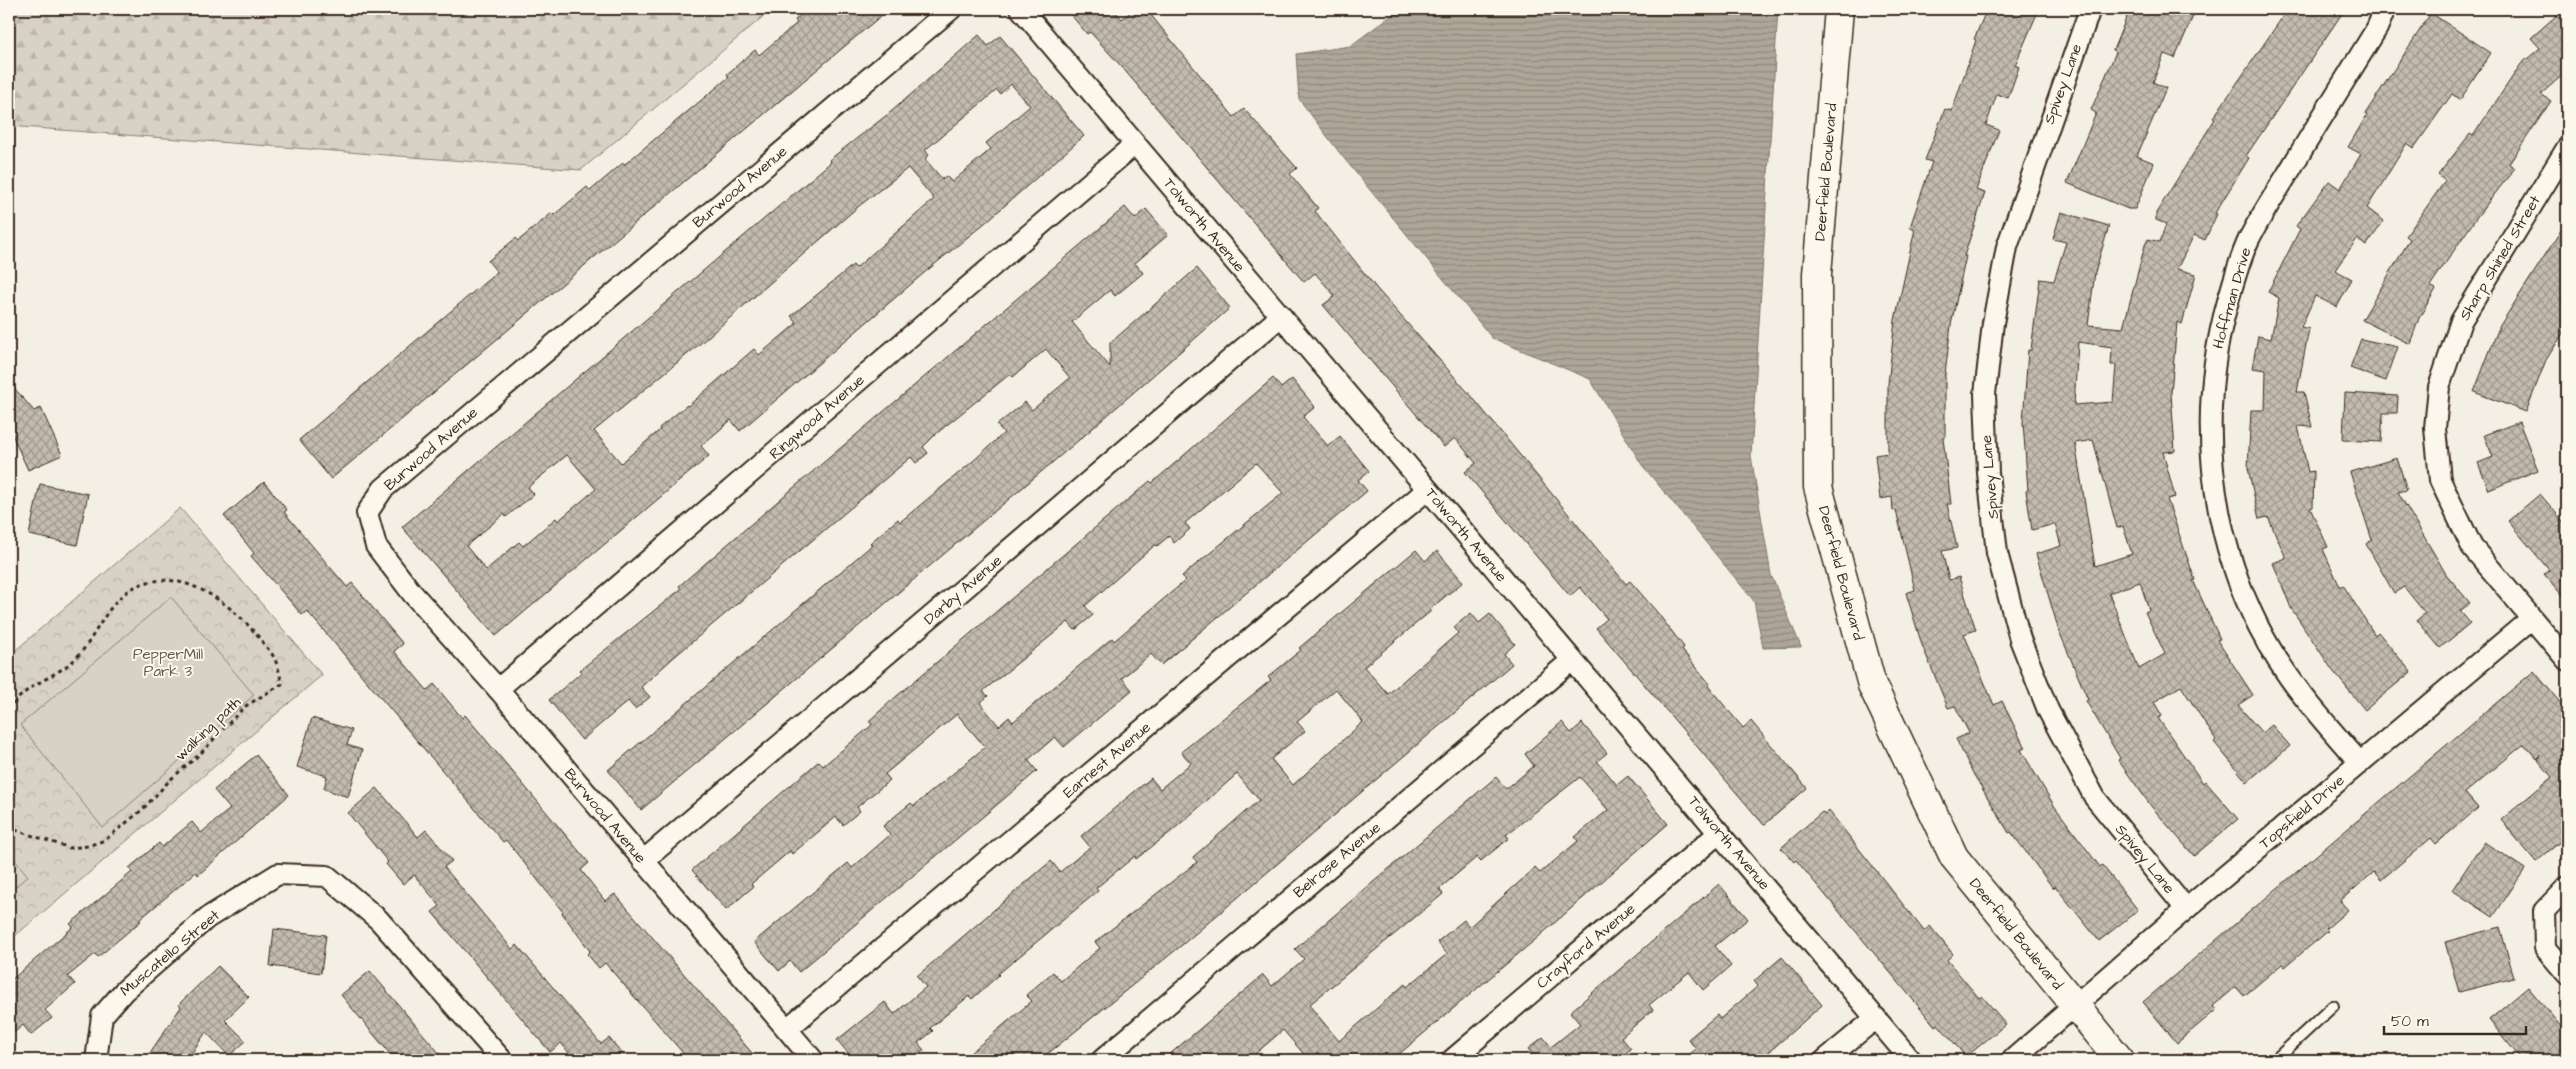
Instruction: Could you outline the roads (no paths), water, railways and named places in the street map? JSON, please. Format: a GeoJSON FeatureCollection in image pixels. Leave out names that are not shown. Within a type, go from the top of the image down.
{"type":"FeatureCollection","features":[{"type":"Feature","properties":{"kind":"street","name":"Burwood Avenue"},"geometry":{"type":"LineString","coordinates":[[813,1060],[498,689],[412,593],[376,546],[367,513],[383,489],[951,9]]}},
{"type":"Feature","properties":{"kind":"street","name":"Tolworth Avenue"},"geometry":{"type":"LineString","coordinates":[[1021,9],[1720,832],[1911,1060]]}},
{"type":"Feature","properties":{"kind":"street","name":"Deerfield Boulevard"},"geometry":{"type":"LineString","coordinates":[[1840,9],[1817,274],[1818,487],[1872,685],[1954,857],[2075,1008],[2120,1060]]}},
{"type":"Feature","properties":{"kind":"street","name":"Spivey Lane"},"geometry":{"type":"LineString","coordinates":[[2090,9],[2007,247],[1993,323],[1985,394],[1988,473],[2000,563],[2020,639],[2048,710],[2095,798],[2186,909]]}},
{"type":"Feature","properties":{"kind":"street","name":"Hoffman Drive"},"geometry":{"type":"LineString","coordinates":[[2360,763],[2303,698],[2260,629],[2234,568],[2219,512],[2211,454],[2210,398],[2217,340],[2234,280],[2249,239],[2377,28],[2385,9]]}},
{"type":"Feature","properties":{"kind":"street","name":"Ringwood Avenue"},"geometry":{"type":"LineString","coordinates":[[498,689],[1136,144]]}},
{"type":"Feature","properties":{"kind":"street","name":"Sharp Shined Street"},"geometry":{"type":"LineString","coordinates":[[2567,148],[2461,321],[2440,387],[2435,428],[2440,480],[2472,547],[2567,660]]}},
{"type":"Feature","properties":{"kind":"street","name":"Darby Avenue"},"geometry":{"type":"LineString","coordinates":[[643,861],[974,581],[1281,316]]}},
{"type":"Feature","properties":{"kind":"street","name":"Earnest Avenue"},"geometry":{"type":"LineString","coordinates":[[787,1030],[1428,490]]}},
{"type":"Feature","properties":{"kind":"street","name":"Topsfield Drive"},"geometry":{"type":"LineString","coordinates":[[2012,1060],[2075,1008],[2186,909],[2531,618]]}},
{"type":"Feature","properties":{"kind":"street","name":"Belrose Avenue"},"geometry":{"type":"LineString","coordinates":[[1102,1060],[1572,660]]}},
{"type":"Feature","properties":{"kind":"street","name":"Crayford Avenue"},"geometry":{"type":"LineString","coordinates":[[1452,1060],[1720,832]]}},
{"type":"Feature","properties":{"kind":"street","name":"Muscatello Street"},"geometry":{"type":"LineString","coordinates":[[94,1060],[102,1016],[124,991],[207,918],[278,874],[327,876],[379,920],[502,1060]]}},
{"type":"Feature","properties":{"kind":"street"},"geometry":{"type":"LineString","coordinates":[[2567,887],[2544,911],[2545,948],[2567,974]]}},
{"type":"Feature","properties":{"kind":"street"},"geometry":{"type":"LineString","coordinates":[[1825,1060],[1876,1018]]}},
{"type":"Feature","properties":{"kind":"lane"},"geometry":{"type":"LineString","coordinates":[[2275,1060],[2333,1006]]}},
{"type":"Feature","properties":{"kind":"park label","name":"PepperMill Park 3"},"geometry":{"type":"Point","coordinates":[168,662]}}]}
